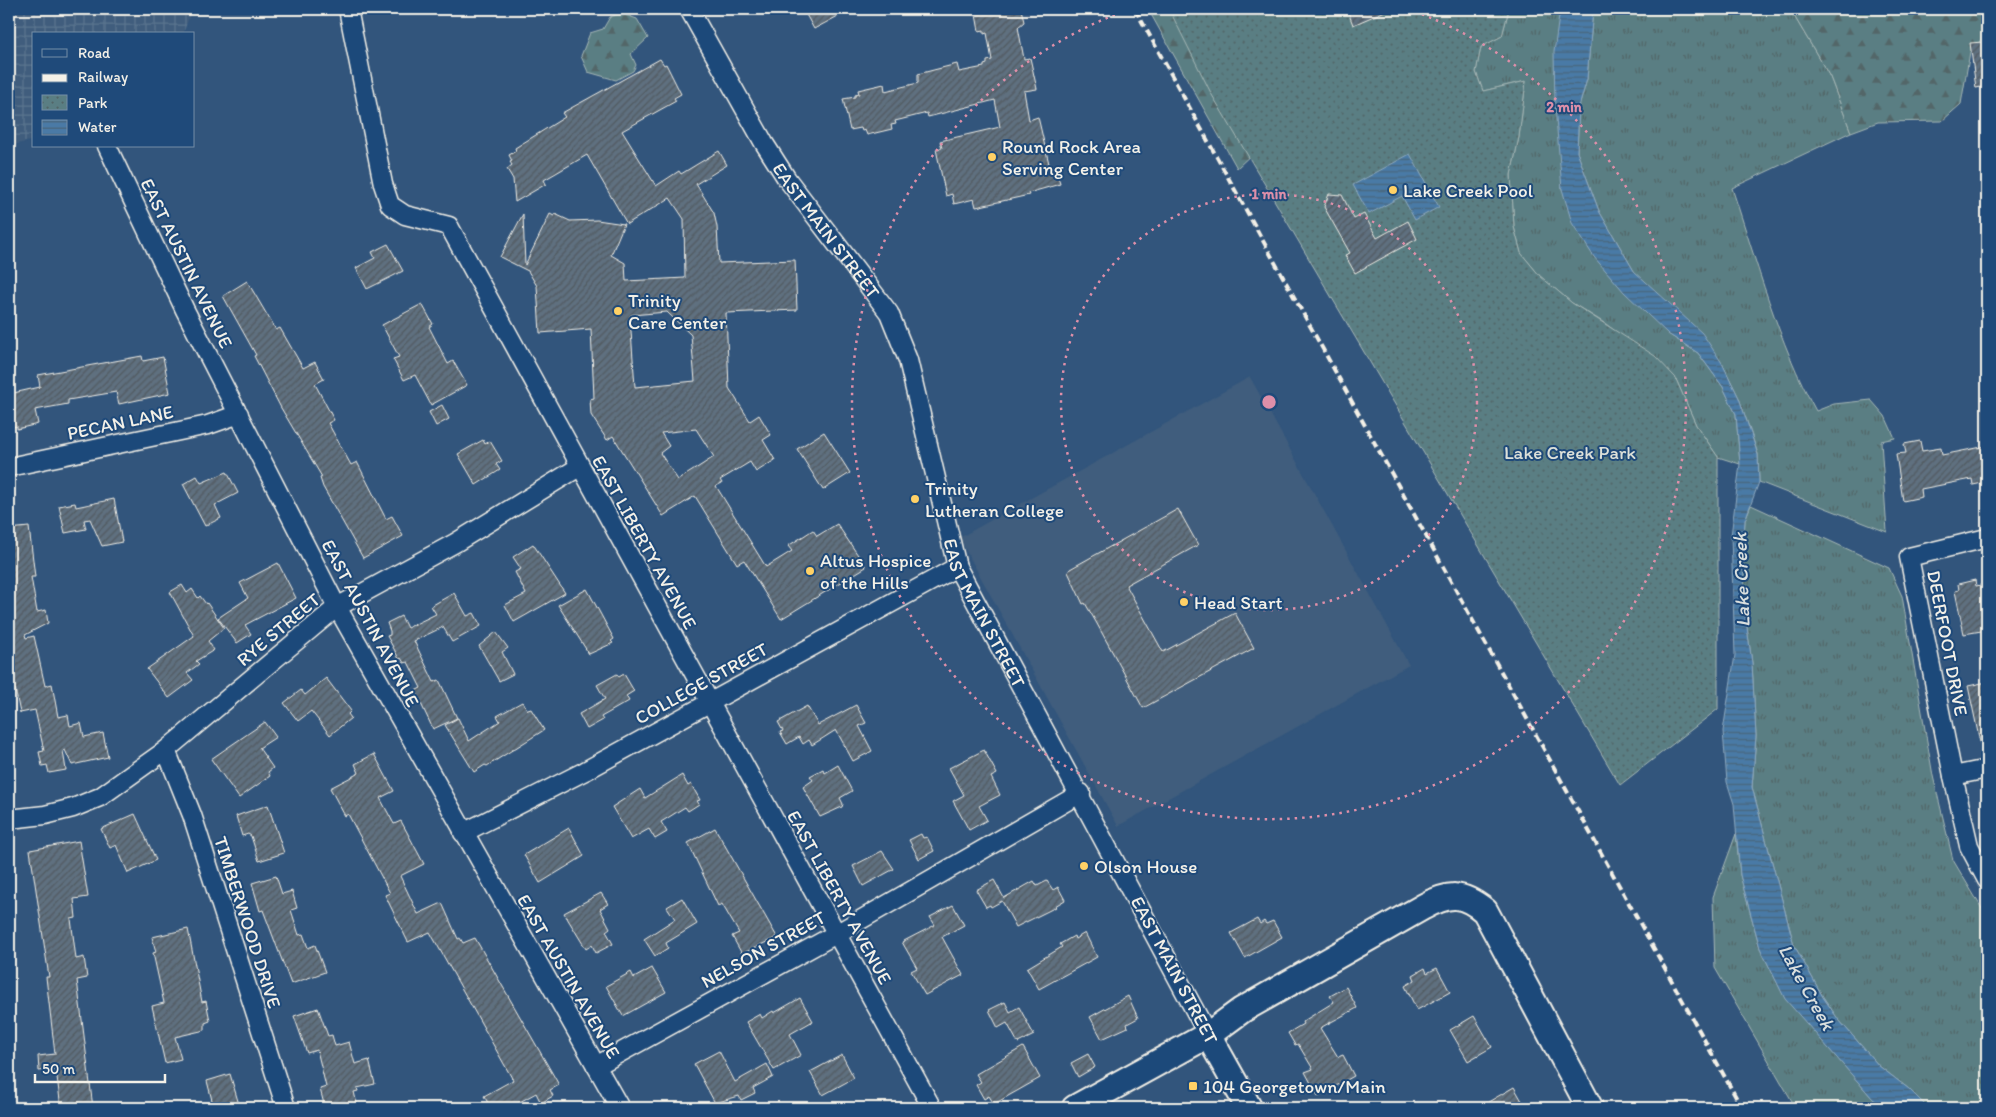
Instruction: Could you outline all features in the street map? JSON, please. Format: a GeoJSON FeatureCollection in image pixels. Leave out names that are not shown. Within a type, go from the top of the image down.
{"type":"FeatureCollection","features":[{"type":"Feature","properties":{"kind":"street","name":"EAST MAIN STREET"},"geometry":{"type":"LineString","coordinates":[[689,9],[784,174],[888,313],[900,335],[908,360],[957,567],[1249,1108]]}},
{"type":"Feature","properties":{"kind":"street","name":"EAST LIBERTY AVENUE"},"geometry":{"type":"LineString","coordinates":[[348,10],[383,184],[390,205],[405,215],[449,226],[579,467],[932,1108]]}},
{"type":"Feature","properties":{"kind":"street","name":"EAST AUSTIN AVENUE"},"geometry":{"type":"LineString","coordinates":[[108,148],[185,310],[336,608],[620,1108]]}},
{"type":"Feature","properties":{"kind":"street","name":"PECAN LANE"},"geometry":{"type":"LineString","coordinates":[[9,467],[208,425],[239,414]]}},
{"type":"Feature","properties":{"kind":"street","name":"RYE STREET"},"geometry":{"type":"LineString","coordinates":[[9,819],[64,811],[100,797],[166,750],[336,608],[455,543],[579,467]]}},
{"type":"Feature","properties":{"kind":"street","name":"DEERFOOT DRIVE"},"geometry":{"type":"LineString","coordinates":[[1987,538],[1909,557],[1952,776],[1969,846],[1987,880]]}},
{"type":"Feature","properties":{"kind":"street","name":"COLLEGE STREET"},"geometry":{"type":"LineString","coordinates":[[463,833],[709,704],[957,567]]}},
{"type":"Feature","properties":{"kind":"street","name":"TIMBERWOOD DRIVE"},"geometry":{"type":"LineString","coordinates":[[166,750],[192,815],[286,1108]]}},
{"type":"Feature","properties":{"kind":"street"},"geometry":{"type":"LineString","coordinates":[[1952,776],[1987,769]]}},
{"type":"Feature","properties":{"kind":"street","name":"NELSON STREET"},"geometry":{"type":"LineString","coordinates":[[596,1066],[836,934],[1080,793]]}},
{"type":"Feature","properties":{"kind":"street"},"geometry":{"type":"LineString","coordinates":[[1075,1108],[1208,1035],[1242,1010],[1423,907],[1438,899],[1455,896],[1471,900],[1485,911],[1590,1108]]}},
{"type":"Feature","properties":{"kind":"shaded area"},"geometry":{"type":"Polygon","coordinates":[[[9,9],[192,9],[184,32],[32,32],[32,140],[9,146],[9,9]]]}},
{"type":"Feature","properties":{"kind":"shaded area","name":"Head Start"},"geometry":{"type":"Polygon","coordinates":[[[1250,377],[1409,665],[1118,826],[959,538],[1250,377]]]}},
{"type":"Feature","properties":{"kind":"green space"},"geometry":{"type":"Polygon","coordinates":[[[1148,9],[1190,9],[1254,152],[1237,168],[1148,9]]]}},
{"type":"Feature","properties":{"kind":"green space","name":"Lake Creek Park"},"geometry":{"type":"Polygon","coordinates":[[[1169,9],[1509,9],[1502,36],[1481,47],[1476,72],[1483,91],[1526,81],[1519,137],[1511,175],[1514,227],[1521,253],[1540,276],[1572,303],[1655,356],[1675,377],[1696,425],[1718,457],[1718,709],[1620,785],[1212,95],[1169,9]]]}},
{"type":"Feature","properties":{"kind":"green space"},"geometry":{"type":"Polygon","coordinates":[[[1509,9],[1560,9],[1562,189],[1668,334],[1698,353],[1723,387],[1736,414],[1740,464],[1718,457],[1696,425],[1675,377],[1606,324],[1572,303],[1540,276],[1521,253],[1514,227],[1511,175],[1519,137],[1526,81],[1483,91],[1476,72],[1481,47],[1502,36],[1509,9]]]}},
{"type":"Feature","properties":{"kind":"green space"},"geometry":{"type":"Polygon","coordinates":[[[1593,9],[1790,9],[1830,77],[1851,132],[1732,188],[1779,330],[1790,358],[1816,411],[1834,404],[1871,400],[1885,416],[1895,438],[1881,441],[1887,532],[1759,482],[1758,454],[1739,398],[1722,363],[1662,298],[1634,271],[1599,211],[1577,152],[1579,107],[1587,79],[1593,9]]]}},
{"type":"Feature","properties":{"kind":"green space"},"geometry":{"type":"Polygon","coordinates":[[[1790,9],[1987,9],[1987,33],[1970,52],[1961,104],[1942,121],[1878,122],[1851,132],[1830,77],[1790,9]]]}},
{"type":"Feature","properties":{"kind":"green space"},"geometry":{"type":"Polygon","coordinates":[[[621,13],[637,19],[648,38],[631,54],[636,65],[633,71],[616,80],[588,72],[581,56],[590,33],[603,29],[610,17],[621,13]]]}},
{"type":"Feature","properties":{"kind":"green space"},"geometry":{"type":"Polygon","coordinates":[[[1751,505],[1889,568],[1902,596],[1933,776],[1953,860],[1987,917],[1987,1108],[1928,1108],[1909,1089],[1879,1066],[1838,1019],[1823,997],[1794,945],[1752,787],[1756,736],[1752,663],[1745,613],[1743,555],[1745,520],[1751,505]]]}},
{"type":"Feature","properties":{"kind":"green space"},"geometry":{"type":"Polygon","coordinates":[[[1736,834],[1740,875],[1760,948],[1785,998],[1873,1099],[1885,1108],[1796,1108],[1715,968],[1713,897],[1736,834]]]}},
{"type":"Feature","properties":{"kind":"water","name":"Lake Creek"},"geometry":{"type":"Polygon","coordinates":[[[1560,9],[1593,9],[1587,79],[1579,107],[1577,152],[1599,211],[1634,271],[1702,333],[1722,363],[1739,398],[1758,455],[1759,482],[1745,520],[1743,555],[1745,613],[1752,663],[1756,736],[1752,787],[1794,945],[1823,997],[1838,1019],[1879,1066],[1909,1089],[1928,1108],[1885,1108],[1873,1099],[1785,999],[1760,948],[1740,875],[1734,804],[1727,782],[1723,731],[1735,655],[1731,536],[1740,464],[1736,414],[1723,387],[1698,353],[1668,334],[1624,292],[1594,257],[1572,223],[1562,189],[1555,106],[1554,52],[1560,9]]]}},
{"type":"Feature","properties":{"kind":"water","name":"Lake Creek Pool"},"geometry":{"type":"Polygon","coordinates":[[[1410,154],[1439,207],[1415,220],[1402,196],[1369,214],[1353,185],[1410,154]]]}},
{"type":"Feature","properties":{"kind":"building"},"geometry":{"type":"Polygon","coordinates":[[[803,9],[851,9],[814,29],[803,9]]]}},
{"type":"Feature","properties":{"kind":"building"},"geometry":{"type":"Polygon","coordinates":[[[975,9],[1021,9],[1024,22],[1018,27],[1024,59],[1030,58],[1037,89],[1024,91],[1029,120],[1038,117],[1050,168],[1055,166],[1060,184],[1028,193],[1029,195],[976,207],[974,199],[954,204],[952,194],[946,196],[936,149],[942,148],[940,141],[1000,127],[995,100],[928,117],[927,113],[895,121],[896,124],[891,125],[892,129],[867,135],[865,130],[862,131],[861,128],[850,130],[843,99],[855,97],[855,95],[859,94],[858,90],[884,84],[885,91],[918,83],[918,74],[957,64],[959,72],[984,67],[987,61],[992,60],[987,33],[984,34],[984,30],[979,31],[975,9]]]}},
{"type":"Feature","properties":{"kind":"building"},"geometry":{"type":"Polygon","coordinates":[[[1347,9],[1390,9],[1353,25],[1347,9]]]}},
{"type":"Feature","properties":{"kind":"building"},"geometry":{"type":"Polygon","coordinates":[[[1983,42],[1987,86],[1976,88],[1970,43],[1983,42]]]}},
{"type":"Feature","properties":{"kind":"building","name":"Trinity Care Center"},"geometry":{"type":"Polygon","coordinates":[[[660,59],[664,65],[666,64],[681,94],[674,98],[676,101],[622,131],[656,186],[679,171],[681,174],[719,151],[727,165],[696,184],[714,213],[717,227],[719,263],[795,260],[797,310],[726,313],[729,388],[750,421],[759,415],[771,435],[763,440],[775,460],[756,472],[750,462],[720,480],[722,483],[716,486],[766,567],[792,551],[788,546],[813,530],[817,536],[837,524],[866,567],[781,619],[744,560],[737,564],[695,496],[663,516],[613,436],[607,440],[591,415],[590,399],[594,398],[591,329],[540,333],[537,286],[528,271],[500,257],[523,214],[525,265],[550,214],[554,216],[555,214],[570,221],[597,220],[624,224],[611,255],[625,263],[626,281],[685,278],[684,219],[670,198],[627,224],[587,155],[544,180],[546,184],[515,202],[513,179],[507,169],[512,165],[509,155],[516,151],[515,148],[565,117],[562,113],[660,59]],[[667,312],[631,315],[630,317],[635,387],[695,381],[691,335],[667,312]],[[696,429],[661,433],[669,446],[660,453],[678,480],[714,457],[696,429]]]}},
{"type":"Feature","properties":{"kind":"building"},"geometry":{"type":"Polygon","coordinates":[[[1329,194],[1342,195],[1354,219],[1364,214],[1377,238],[1408,221],[1417,239],[1355,273],[1345,255],[1350,253],[1324,207],[1329,194]]]}},
{"type":"Feature","properties":{"kind":"building"},"geometry":{"type":"Polygon","coordinates":[[[388,244],[403,271],[367,289],[356,268],[375,258],[372,252],[388,244]]]}},
{"type":"Feature","properties":{"kind":"building"},"geometry":{"type":"Polygon","coordinates":[[[247,281],[276,330],[280,328],[303,368],[315,362],[324,379],[315,384],[334,420],[328,423],[351,465],[357,462],[386,519],[392,516],[403,536],[363,558],[323,487],[320,478],[322,477],[281,408],[254,356],[256,355],[223,296],[247,281]]]}},
{"type":"Feature","properties":{"kind":"building"},"geometry":{"type":"Polygon","coordinates":[[[422,304],[433,324],[429,327],[448,364],[453,361],[467,385],[431,405],[415,375],[404,380],[393,359],[399,357],[382,325],[422,304]]]}},
{"type":"Feature","properties":{"kind":"building"},"geometry":{"type":"Polygon","coordinates":[[[142,356],[143,361],[163,357],[170,393],[119,404],[116,392],[68,400],[68,404],[35,410],[38,424],[17,429],[17,426],[9,428],[9,394],[40,387],[38,375],[142,356]]]}},
{"type":"Feature","properties":{"kind":"building"},"geometry":{"type":"Polygon","coordinates":[[[442,405],[449,419],[436,426],[429,412],[442,405]]]}},
{"type":"Feature","properties":{"kind":"building"},"geometry":{"type":"Polygon","coordinates":[[[824,432],[850,473],[823,490],[797,449],[824,432]]]}},
{"type":"Feature","properties":{"kind":"building"},"geometry":{"type":"Polygon","coordinates":[[[483,440],[485,444],[490,441],[502,461],[496,464],[500,470],[476,485],[458,454],[483,440]]]}},
{"type":"Feature","properties":{"kind":"building"},"geometry":{"type":"Polygon","coordinates":[[[1920,441],[1922,451],[1941,448],[1942,455],[1987,446],[1987,482],[1973,485],[1972,479],[1921,489],[1922,497],[1903,501],[1896,454],[1906,453],[1904,444],[1920,441]]]}},
{"type":"Feature","properties":{"kind":"building"},"geometry":{"type":"Polygon","coordinates":[[[227,472],[238,493],[215,505],[221,518],[205,526],[183,484],[197,476],[201,483],[227,472]]]}},
{"type":"Feature","properties":{"kind":"building"},"geometry":{"type":"Polygon","coordinates":[[[114,499],[122,542],[102,546],[90,519],[84,520],[86,529],[65,533],[59,506],[75,503],[76,507],[114,499]]]}},
{"type":"Feature","properties":{"kind":"building"},"geometry":{"type":"Polygon","coordinates":[[[1178,509],[1198,545],[1126,585],[1163,652],[1235,613],[1254,648],[1143,708],[1096,622],[1085,603],[1083,604],[1068,572],[1070,569],[1178,509]]]}},
{"type":"Feature","properties":{"kind":"building"},"geometry":{"type":"Polygon","coordinates":[[[29,527],[35,577],[31,577],[37,612],[46,610],[48,623],[25,635],[26,638],[34,636],[45,686],[52,684],[58,717],[68,715],[70,726],[81,723],[84,737],[103,733],[108,757],[72,765],[65,750],[63,751],[66,770],[49,773],[47,765],[42,766],[39,752],[44,751],[35,710],[20,713],[15,689],[11,690],[9,678],[9,529],[29,527]]]}},
{"type":"Feature","properties":{"kind":"building"},"geometry":{"type":"Polygon","coordinates":[[[533,544],[565,593],[514,622],[505,605],[526,594],[515,572],[521,569],[513,557],[533,544]]]}},
{"type":"Feature","properties":{"kind":"building"},"geometry":{"type":"Polygon","coordinates":[[[278,563],[296,598],[245,625],[251,634],[237,643],[218,618],[248,598],[240,583],[278,563]]]}},
{"type":"Feature","properties":{"kind":"building"},"geometry":{"type":"Polygon","coordinates":[[[1975,580],[1976,586],[1981,585],[1983,594],[1987,593],[1987,630],[1964,634],[1955,591],[1959,590],[1958,584],[1975,580]]]}},
{"type":"Feature","properties":{"kind":"building"},"geometry":{"type":"Polygon","coordinates":[[[182,585],[187,593],[192,589],[198,598],[200,596],[207,603],[224,628],[208,641],[214,650],[196,661],[199,664],[187,673],[193,680],[169,698],[147,669],[194,636],[170,592],[182,585]]]}},
{"type":"Feature","properties":{"kind":"building"},"geometry":{"type":"Polygon","coordinates":[[[587,589],[614,639],[611,641],[613,643],[589,654],[558,605],[587,589]]]}},
{"type":"Feature","properties":{"kind":"building"},"geometry":{"type":"Polygon","coordinates":[[[454,593],[467,616],[474,613],[481,626],[452,642],[443,627],[414,641],[434,682],[439,680],[457,718],[433,729],[415,691],[421,688],[408,662],[404,663],[401,658],[399,659],[387,636],[390,635],[390,631],[387,623],[401,616],[407,628],[436,614],[431,606],[454,593]]]}},
{"type":"Feature","properties":{"kind":"building"},"geometry":{"type":"Polygon","coordinates":[[[496,632],[508,648],[502,652],[513,674],[499,681],[479,646],[496,632]]]}},
{"type":"Feature","properties":{"kind":"building"},"geometry":{"type":"Polygon","coordinates":[[[617,674],[619,677],[624,674],[634,691],[626,696],[629,701],[601,717],[603,720],[587,729],[579,714],[605,699],[597,685],[617,674]]]}},
{"type":"Feature","properties":{"kind":"building"},"geometry":{"type":"Polygon","coordinates":[[[326,678],[351,711],[348,714],[351,718],[330,735],[311,711],[298,721],[284,703],[301,690],[305,695],[326,678]]]}},
{"type":"Feature","properties":{"kind":"building"},"geometry":{"type":"Polygon","coordinates":[[[1987,682],[1987,746],[1981,747],[1968,686],[1987,682]]]}},
{"type":"Feature","properties":{"kind":"building"},"geometry":{"type":"Polygon","coordinates":[[[522,702],[528,710],[531,709],[544,730],[487,766],[485,765],[474,772],[445,725],[458,718],[469,741],[500,721],[497,716],[522,702]]]}},
{"type":"Feature","properties":{"kind":"building"},"geometry":{"type":"Polygon","coordinates":[[[856,705],[866,723],[859,726],[872,751],[853,761],[836,730],[812,745],[809,740],[803,744],[799,737],[787,744],[780,732],[783,731],[778,722],[807,706],[818,725],[856,705]]]}},
{"type":"Feature","properties":{"kind":"building"},"geometry":{"type":"Polygon","coordinates":[[[265,722],[276,737],[259,748],[273,768],[268,772],[270,776],[239,798],[211,759],[265,722]]]}},
{"type":"Feature","properties":{"kind":"building"},"geometry":{"type":"Polygon","coordinates":[[[984,750],[997,774],[991,777],[1000,795],[979,806],[987,820],[969,830],[953,801],[964,795],[949,768],[984,750]]]}},
{"type":"Feature","properties":{"kind":"building"},"geometry":{"type":"Polygon","coordinates":[[[374,754],[394,791],[380,798],[394,824],[401,821],[424,864],[400,876],[418,914],[442,903],[458,939],[460,938],[463,943],[475,938],[559,1085],[550,1090],[553,1096],[541,1103],[536,1093],[509,1108],[491,1108],[484,1096],[513,1080],[430,932],[408,942],[385,895],[390,893],[348,814],[345,816],[330,788],[359,773],[355,764],[374,754]]]}},
{"type":"Feature","properties":{"kind":"building"},"geometry":{"type":"Polygon","coordinates":[[[838,765],[852,791],[840,798],[843,804],[842,807],[820,817],[803,787],[813,780],[810,776],[823,769],[825,773],[838,765]]]}},
{"type":"Feature","properties":{"kind":"building"},"geometry":{"type":"Polygon","coordinates":[[[682,775],[688,786],[691,784],[700,800],[697,801],[699,804],[688,811],[685,807],[661,822],[667,832],[655,839],[649,829],[631,839],[612,807],[640,789],[645,798],[682,775]]]}},
{"type":"Feature","properties":{"kind":"building"},"geometry":{"type":"Polygon","coordinates":[[[268,805],[284,853],[259,861],[251,836],[248,834],[242,836],[236,816],[268,805]]]}},
{"type":"Feature","properties":{"kind":"building"},"geometry":{"type":"Polygon","coordinates":[[[135,814],[156,860],[128,873],[116,845],[110,848],[101,829],[135,814]]]}},
{"type":"Feature","properties":{"kind":"building"},"geometry":{"type":"Polygon","coordinates":[[[569,828],[584,856],[540,883],[524,855],[569,828]]]}},
{"type":"Feature","properties":{"kind":"building"},"geometry":{"type":"Polygon","coordinates":[[[715,828],[777,937],[742,954],[732,936],[739,933],[722,904],[718,906],[688,843],[715,828]]]}},
{"type":"Feature","properties":{"kind":"building"},"geometry":{"type":"Polygon","coordinates":[[[921,834],[923,838],[927,837],[934,851],[919,859],[909,840],[921,834]]]}},
{"type":"Feature","properties":{"kind":"building"},"geometry":{"type":"Polygon","coordinates":[[[79,841],[88,897],[74,899],[76,918],[71,919],[76,959],[84,957],[87,978],[77,980],[93,1108],[61,1108],[56,1069],[39,1071],[38,1056],[55,1054],[46,977],[49,977],[30,850],[79,841]]]}},
{"type":"Feature","properties":{"kind":"building"},"geometry":{"type":"Polygon","coordinates":[[[882,851],[894,869],[863,886],[853,866],[882,851]]]}},
{"type":"Feature","properties":{"kind":"building"},"geometry":{"type":"Polygon","coordinates":[[[276,876],[282,894],[292,891],[297,908],[291,910],[299,935],[303,934],[308,948],[315,945],[325,972],[291,984],[263,910],[260,911],[252,883],[276,876]]]}},
{"type":"Feature","properties":{"kind":"building"},"geometry":{"type":"Polygon","coordinates":[[[994,880],[1004,898],[1034,881],[1037,886],[1047,881],[1053,890],[1058,887],[1065,900],[1056,907],[1016,927],[1002,901],[991,907],[990,905],[986,907],[976,890],[994,880]]]}},
{"type":"Feature","properties":{"kind":"building"},"geometry":{"type":"Polygon","coordinates":[[[601,893],[608,904],[600,909],[610,928],[606,931],[613,944],[596,953],[592,945],[586,949],[564,913],[601,893]]]}},
{"type":"Feature","properties":{"kind":"building"},"geometry":{"type":"Polygon","coordinates":[[[682,898],[697,924],[666,943],[668,948],[655,956],[644,939],[675,919],[667,907],[682,898]]]}},
{"type":"Feature","properties":{"kind":"building"},"geometry":{"type":"Polygon","coordinates":[[[953,905],[964,925],[942,937],[963,975],[925,995],[911,971],[917,968],[902,942],[935,925],[930,917],[953,905]]]}},
{"type":"Feature","properties":{"kind":"building"},"geometry":{"type":"Polygon","coordinates":[[[1257,919],[1260,924],[1264,921],[1266,924],[1273,921],[1282,937],[1245,958],[1231,933],[1257,919]]]}},
{"type":"Feature","properties":{"kind":"building"},"geometry":{"type":"Polygon","coordinates":[[[188,929],[202,1002],[206,1001],[210,1021],[205,1023],[205,1030],[175,1037],[181,1059],[165,1063],[152,1006],[164,1003],[153,953],[156,952],[152,937],[188,929]]]}},
{"type":"Feature","properties":{"kind":"building"},"geometry":{"type":"Polygon","coordinates":[[[1085,933],[1097,957],[1039,989],[1027,968],[1062,947],[1060,944],[1074,936],[1075,939],[1085,933]]]}},
{"type":"Feature","properties":{"kind":"building"},"geometry":{"type":"Polygon","coordinates":[[[652,968],[666,992],[623,1016],[606,986],[631,972],[634,978],[652,968]]]}},
{"type":"Feature","properties":{"kind":"building"},"geometry":{"type":"Polygon","coordinates":[[[1425,968],[1427,973],[1437,968],[1450,992],[1417,1010],[1405,986],[1415,980],[1413,975],[1425,968]]]}},
{"type":"Feature","properties":{"kind":"building"},"geometry":{"type":"Polygon","coordinates":[[[1346,987],[1357,1008],[1320,1028],[1338,1057],[1343,1055],[1354,1076],[1318,1096],[1305,1072],[1313,1069],[1298,1044],[1295,1045],[1288,1033],[1334,1002],[1330,996],[1346,987]]]}},
{"type":"Feature","properties":{"kind":"building"},"geometry":{"type":"Polygon","coordinates":[[[1128,996],[1138,1018],[1127,1024],[1128,1027],[1102,1039],[1090,1017],[1128,996]]]}},
{"type":"Feature","properties":{"kind":"building"},"geometry":{"type":"Polygon","coordinates":[[[800,998],[813,1021],[790,1034],[801,1055],[774,1070],[746,1022],[760,1014],[762,1018],[773,1011],[774,1013],[800,998]]]}},
{"type":"Feature","properties":{"kind":"building"},"geometry":{"type":"Polygon","coordinates":[[[1005,1002],[1010,1012],[1019,1007],[1034,1035],[1018,1043],[1007,1023],[998,1028],[989,1010],[1005,1002]]]}},
{"type":"Feature","properties":{"kind":"building"},"geometry":{"type":"Polygon","coordinates":[[[318,1008],[328,1036],[332,1035],[335,1046],[349,1042],[355,1064],[369,1060],[375,1084],[357,1088],[358,1091],[354,1092],[358,1108],[325,1108],[320,1089],[326,1087],[317,1050],[307,1053],[294,1016],[318,1008]]]}},
{"type":"Feature","properties":{"kind":"building"},"geometry":{"type":"Polygon","coordinates":[[[1474,1016],[1492,1047],[1468,1061],[1450,1030],[1474,1016]]]}},
{"type":"Feature","properties":{"kind":"building"},"geometry":{"type":"Polygon","coordinates":[[[1023,1047],[1040,1078],[994,1104],[989,1096],[984,1099],[976,1085],[981,1082],[976,1074],[1023,1047]]]}},
{"type":"Feature","properties":{"kind":"building"},"geometry":{"type":"Polygon","coordinates":[[[719,1051],[735,1082],[767,1064],[773,1077],[753,1088],[755,1093],[741,1100],[739,1096],[715,1103],[694,1064],[719,1051]]]}},
{"type":"Feature","properties":{"kind":"building"},"geometry":{"type":"Polygon","coordinates":[[[1088,1054],[1095,1067],[1078,1077],[1071,1063],[1088,1054]]]}},
{"type":"Feature","properties":{"kind":"building"},"geometry":{"type":"Polygon","coordinates":[[[842,1055],[854,1078],[823,1095],[810,1072],[842,1055]]]}},
{"type":"Feature","properties":{"kind":"building"},"geometry":{"type":"Polygon","coordinates":[[[230,1074],[240,1108],[214,1108],[207,1081],[230,1074]]]}},
{"type":"Feature","properties":{"kind":"building"},"geometry":{"type":"Polygon","coordinates":[[[1514,1087],[1526,1108],[1478,1108],[1514,1087]]]}},
{"type":"Feature","properties":{"kind":"railway"},"geometry":{"type":"LineString","coordinates":[[1135,9],[1742,1108]]}},
{"type":"Feature","properties":{"kind":"place","name":"Round Rock Area Serving Center"},"geometry":{"type":"Point","coordinates":[992,157]}},
{"type":"Feature","properties":{"kind":"place","name":"Lake Creek Pool"},"geometry":{"type":"Point","coordinates":[1393,190]}},
{"type":"Feature","properties":{"kind":"place","name":"Trinity Care Center"},"geometry":{"type":"Point","coordinates":[618,311]}},
{"type":"Feature","properties":{"kind":"place","name":"Trinity Lutheran College"},"geometry":{"type":"Point","coordinates":[915,499]}},
{"type":"Feature","properties":{"kind":"place","name":"Altus Hospice of the Hills"},"geometry":{"type":"Point","coordinates":[810,571]}},
{"type":"Feature","properties":{"kind":"place","name":"Head Start"},"geometry":{"type":"Point","coordinates":[1184,602]}},
{"type":"Feature","properties":{"kind":"place","name":"Olson House"},"geometry":{"type":"Point","coordinates":[1084,866]}},
{"type":"Feature","properties":{"kind":"place","name":"104 Georgetown/Main"},"geometry":{"type":"Point","coordinates":[1193,1086]}}]}
